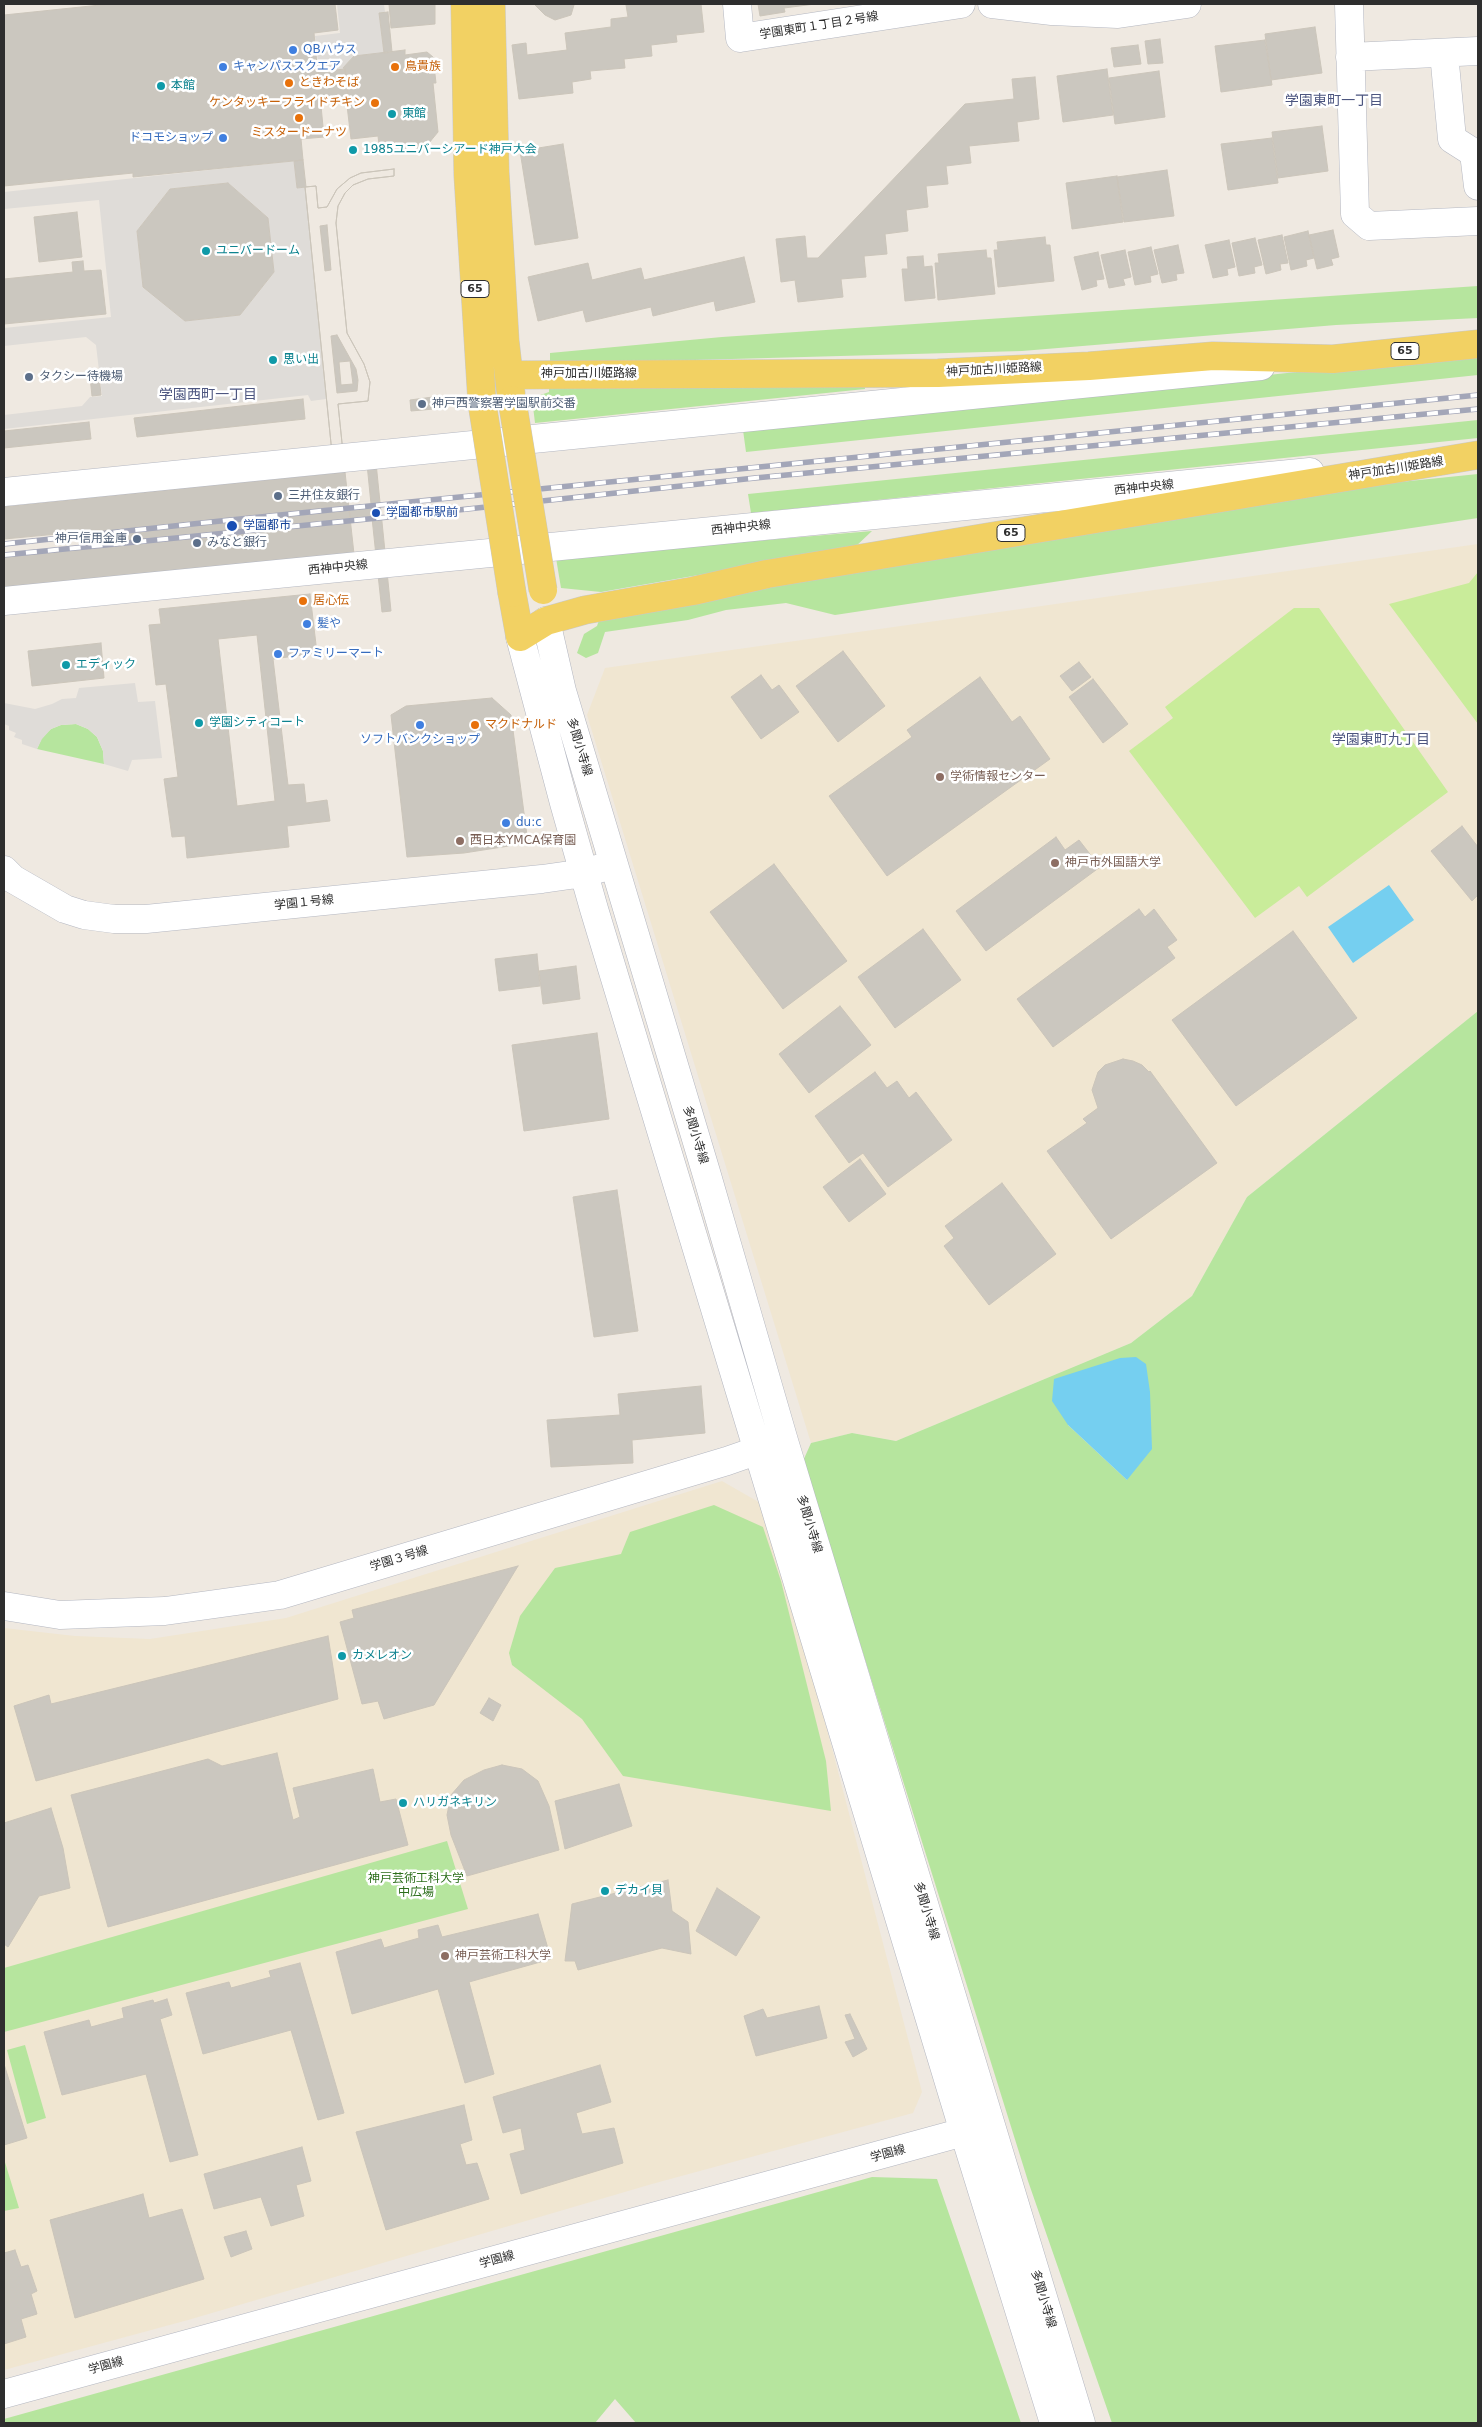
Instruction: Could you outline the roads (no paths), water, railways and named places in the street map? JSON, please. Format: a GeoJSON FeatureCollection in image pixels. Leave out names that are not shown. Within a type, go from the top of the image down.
{"type":"FeatureCollection","features":[{"type":"Feature","properties":{"kind":"main road","name":"65"},"geometry":{"type":"LineString","coordinates":[[465,4],[468,175],[482,403],[520,637]]}},
{"type":"Feature","properties":{"kind":"main road","name":"65"},"geometry":{"type":"LineString","coordinates":[[491,4],[495,172],[510,388],[546,621]]}},
{"type":"Feature","properties":{"kind":"main road","name":"神戸加古川姫路線"},"geometry":{"type":"LineString","coordinates":[[510,388],[938,373],[1088,366],[1213,356],[1333,359],[1478,344]]}},
{"type":"Feature","properties":{"kind":"main road"},"geometry":{"type":"LineString","coordinates":[[482,403],[510,388]]}},
{"type":"Feature","properties":{"kind":"main road","name":"神戸加古川姫路線"},"geometry":{"type":"LineString","coordinates":[[520,637],[546,621],[585,610],[693,591],[767,574],[1478,455]]}},
{"type":"Feature","properties":{"kind":"street","name":"学園東町１丁目２号線"},"geometry":{"type":"LineString","coordinates":[[737,4],[740,38],[961,4]]}},
{"type":"Feature","properties":{"kind":"street"},"geometry":{"type":"LineString","coordinates":[[992,4],[1052,11],[1118,14],[1187,4]]}},
{"type":"Feature","properties":{"kind":"street"},"geometry":{"type":"LineString","coordinates":[[1354,4],[1350,57],[1355,214],[1369,226],[1478,221]]}},
{"type":"Feature","properties":{"kind":"street"},"geometry":{"type":"LineString","coordinates":[[1350,57],[1478,51]]}},
{"type":"Feature","properties":{"kind":"street"},"geometry":{"type":"LineString","coordinates":[[1444,53],[1452,139],[1474,153],[1478,186]]}},
{"type":"Feature","properties":{"kind":"street"},"geometry":{"type":"LineString","coordinates":[[4,492],[1333,359]]}},
{"type":"Feature","properties":{"kind":"street","name":"西神中央線"},"geometry":{"type":"LineString","coordinates":[[4,601],[1478,455]]}},
{"type":"Feature","properties":{"kind":"street","name":"多聞小寺線"},"geometry":{"type":"LineString","coordinates":[[546,621],[562,691],[784,1441],[1081,2423]]}},
{"type":"Feature","properties":{"kind":"street"},"geometry":{"type":"LineString","coordinates":[[520,637],[584,873],[964,2132],[1054,2423]]}},
{"type":"Feature","properties":{"kind":"street","name":"学園１号線"},"geometry":{"type":"LineString","coordinates":[[4,870],[13,879],[65,909],[84,915],[114,918],[146,918],[584,873],[614,864]]}},
{"type":"Feature","properties":{"kind":"street","name":"学園３号線"},"geometry":{"type":"LineString","coordinates":[[4,1606],[60,1615],[165,1611],[280,1595],[758,1451],[784,1441]]}},
{"type":"Feature","properties":{"kind":"street","name":"学園線"},"geometry":{"type":"LineString","coordinates":[[4,2394],[990,2125]]}},
{"type":"Feature","properties":{"kind":"water"},"geometry":{"type":"Polygon","coordinates":[[[1389,885],[1414,920],[1353,963],[1328,927],[1389,885]]]}},
{"type":"Feature","properties":{"kind":"water"},"geometry":{"type":"Polygon","coordinates":[[[1136,1357],[1146,1364],[1150,1392],[1152,1449],[1127,1480],[1068,1425],[1052,1401],[1054,1379],[1120,1358],[1136,1357]]]}},
{"type":"Feature","properties":{"kind":"railway"},"geometry":{"type":"LineString","coordinates":[[4,544],[1478,395]]}},
{"type":"Feature","properties":{"kind":"railway"},"geometry":{"type":"LineString","coordinates":[[4,555],[449,511],[755,478],[1478,409]]}},
{"type":"Feature","properties":{"kind":"place","name":"QBハウス"},"geometry":{"type":"Point","coordinates":[293,50]}},
{"type":"Feature","properties":{"kind":"place","name":"キャンパススクエア"},"geometry":{"type":"Point","coordinates":[223,67]}},
{"type":"Feature","properties":{"kind":"place","name":"鳥貴族"},"geometry":{"type":"Point","coordinates":[395,67]}},
{"type":"Feature","properties":{"kind":"place","name":"ときわそば"},"geometry":{"type":"Point","coordinates":[289,83]}},
{"type":"Feature","properties":{"kind":"place","name":"本館"},"geometry":{"type":"Point","coordinates":[161,86]}},
{"type":"Feature","properties":{"kind":"place","name":"ケンタッキーフライドチキン"},"geometry":{"type":"Point","coordinates":[375,103]}},
{"type":"Feature","properties":{"kind":"place","name":"東館"},"geometry":{"type":"Point","coordinates":[392,114]}},
{"type":"Feature","properties":{"kind":"place","name":"ミスタードーナツ"},"geometry":{"type":"Point","coordinates":[299,118]}},
{"type":"Feature","properties":{"kind":"place","name":"ドコモショップ"},"geometry":{"type":"Point","coordinates":[223,138]}},
{"type":"Feature","properties":{"kind":"place","name":"1985ユニバーシアード神戸大会"},"geometry":{"type":"Point","coordinates":[353,150]}},
{"type":"Feature","properties":{"kind":"place","name":"ユニバードーム"},"geometry":{"type":"Point","coordinates":[206,251]}},
{"type":"Feature","properties":{"kind":"place","name":"思い出"},"geometry":{"type":"Point","coordinates":[273,360]}},
{"type":"Feature","properties":{"kind":"place","name":"タクシー待機場"},"geometry":{"type":"Point","coordinates":[29,377]}},
{"type":"Feature","properties":{"kind":"place","name":"神戸西警察署学園駅前交番"},"geometry":{"type":"Point","coordinates":[422,404]}},
{"type":"Feature","properties":{"kind":"place","name":"三井住友銀行"},"geometry":{"type":"Point","coordinates":[278,496]}},
{"type":"Feature","properties":{"kind":"place","name":"学園都市駅前"},"geometry":{"type":"Point","coordinates":[376,513]}},
{"type":"Feature","properties":{"kind":"place","name":"学園都市"},"geometry":{"type":"Point","coordinates":[232,526]}},
{"type":"Feature","properties":{"kind":"place","name":"神戸信用金庫"},"geometry":{"type":"Point","coordinates":[137,539]}},
{"type":"Feature","properties":{"kind":"place","name":"みなと銀行"},"geometry":{"type":"Point","coordinates":[197,543]}},
{"type":"Feature","properties":{"kind":"place","name":"居心伝"},"geometry":{"type":"Point","coordinates":[303,601]}},
{"type":"Feature","properties":{"kind":"place","name":"髪や"},"geometry":{"type":"Point","coordinates":[307,624]}},
{"type":"Feature","properties":{"kind":"place","name":"ファミリーマート"},"geometry":{"type":"Point","coordinates":[278,654]}},
{"type":"Feature","properties":{"kind":"place","name":"エディック"},"geometry":{"type":"Point","coordinates":[66,665]}},
{"type":"Feature","properties":{"kind":"place","name":"学園シティコート"},"geometry":{"type":"Point","coordinates":[199,723]}},
{"type":"Feature","properties":{"kind":"place","name":"ソフトバンクショップ"},"geometry":{"type":"Point","coordinates":[420,725]}},
{"type":"Feature","properties":{"kind":"place","name":"マクドナルド"},"geometry":{"type":"Point","coordinates":[475,725]}},
{"type":"Feature","properties":{"kind":"place","name":"学術情報センター"},"geometry":{"type":"Point","coordinates":[940,777]}},
{"type":"Feature","properties":{"kind":"place","name":"du:c"},"geometry":{"type":"Point","coordinates":[506,823]}},
{"type":"Feature","properties":{"kind":"place","name":"西日本YMCA保育園"},"geometry":{"type":"Point","coordinates":[460,841]}},
{"type":"Feature","properties":{"kind":"place","name":"神戸市外国語大学"},"geometry":{"type":"Point","coordinates":[1055,863]}},
{"type":"Feature","properties":{"kind":"place","name":"カメレオン"},"geometry":{"type":"Point","coordinates":[342,1656]}},
{"type":"Feature","properties":{"kind":"place","name":"ハリガネキリン"},"geometry":{"type":"Point","coordinates":[403,1803]}},
{"type":"Feature","properties":{"kind":"place","name":"デカイ貝"},"geometry":{"type":"Point","coordinates":[605,1891]}},
{"type":"Feature","properties":{"kind":"place","name":"神戸芸術工科大学"},"geometry":{"type":"Point","coordinates":[445,1956]}},
{"type":"Feature","properties":{"kind":"district","name":"学園東町一丁目"},"geometry":{"type":"Point","coordinates":[1334,101]}},
{"type":"Feature","properties":{"kind":"district","name":"学園西町一丁目"},"geometry":{"type":"Point","coordinates":[208,395]}},
{"type":"Feature","properties":{"kind":"district","name":"学園東町九丁目"},"geometry":{"type":"Point","coordinates":[1381,740]}},
{"type":"Feature","properties":{"kind":"park label","name":"神戸芸術工科大学 中広場"},"geometry":{"type":"Point","coordinates":[416,1886]}}]}
